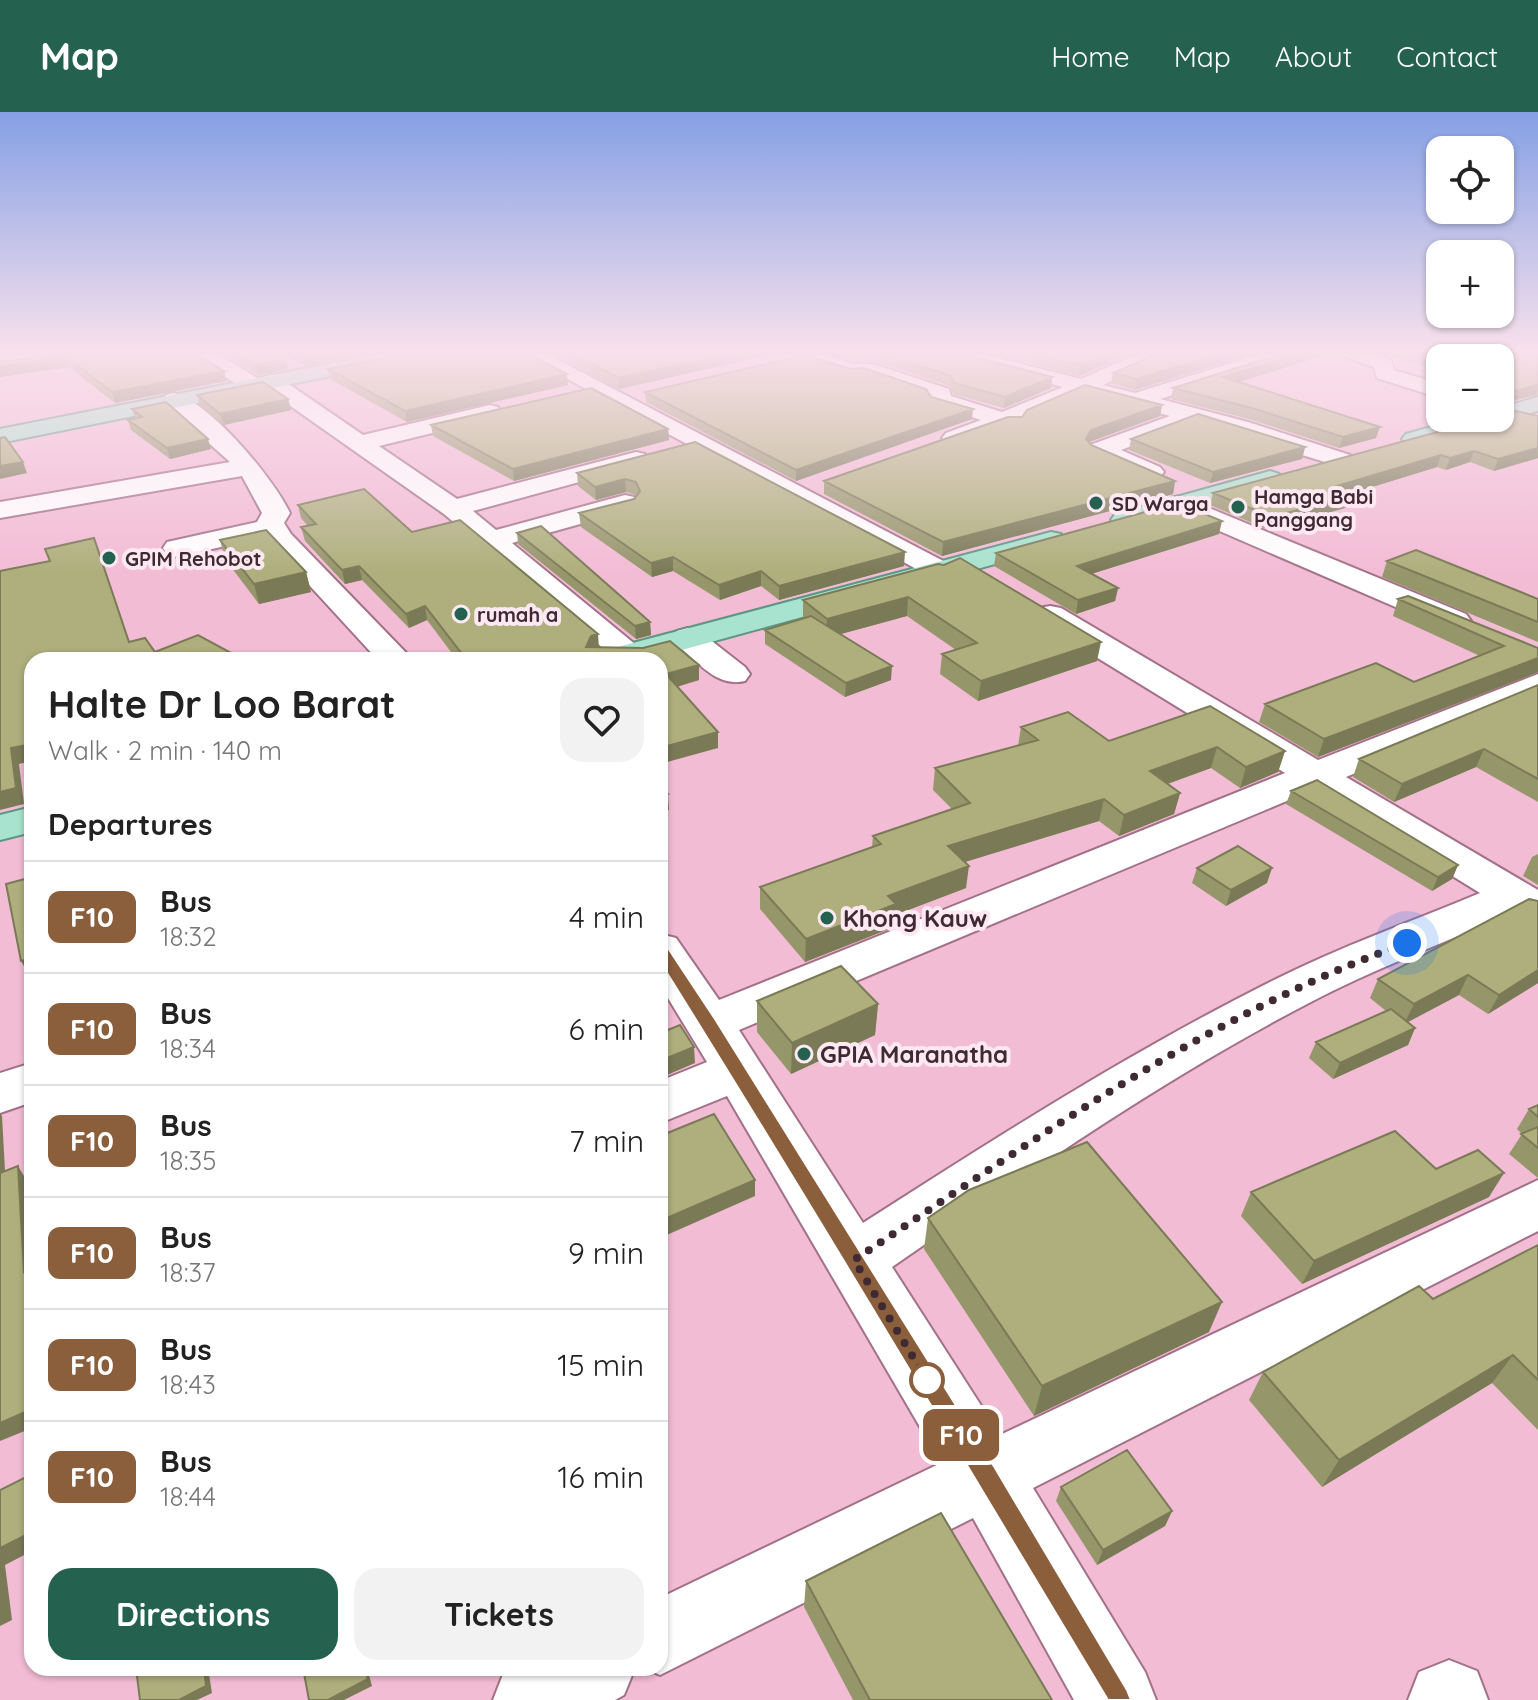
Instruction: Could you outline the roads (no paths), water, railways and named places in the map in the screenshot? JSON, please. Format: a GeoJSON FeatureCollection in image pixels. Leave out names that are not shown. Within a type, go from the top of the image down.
{"type":"FeatureCollection","features":[{"type":"Feature","properties":{"kind":"main road"},"geometry":{"type":"LineString","coordinates":[[0,436],[48,426]]}},
{"type":"Feature","properties":{"kind":"main road"},"geometry":{"type":"LineString","coordinates":[[1387,447],[1437,432]]}},
{"type":"Feature","properties":{"kind":"main road"},"geometry":{"type":"LineString","coordinates":[[1103,526],[1349,457]]}},
{"type":"Feature","properties":{"kind":"main road"},"geometry":{"type":"LineString","coordinates":[[636,652],[1073,534]]}},
{"type":"Feature","properties":{"kind":"main road"},"geometry":{"type":"LineString","coordinates":[[0,828],[24,821]]}},
{"type":"Feature","properties":{"kind":"street"},"geometry":{"type":"LineString","coordinates":[[203,426],[248,467],[268,493],[280,539],[388,652]]}},
{"type":"Feature","properties":{"kind":"street"},"geometry":{"type":"LineString","coordinates":[[332,426],[453,508],[613,652]]}},
{"type":"Feature","properties":{"kind":"street"},"geometry":{"type":"LineString","coordinates":[[359,443],[432,426]]}},
{"type":"Feature","properties":{"kind":"street"},"geometry":{"type":"LineString","coordinates":[[669,426],[794,493],[1012,592],[1329,770],[1522,890]]}},
{"type":"Feature","properties":{"kind":"street"},"geometry":{"type":"LineString","coordinates":[[925,448],[985,426]]}},
{"type":"Feature","properties":{"kind":"street"},"geometry":{"type":"LineString","coordinates":[[1164,426],[1099,450],[1209,496]]}},
{"type":"Feature","properties":{"kind":"street"},"geometry":{"type":"LineString","coordinates":[[1235,426],[1349,457]]}},
{"type":"Feature","properties":{"kind":"street"},"geometry":{"type":"LineString","coordinates":[[453,508],[700,442]]}},
{"type":"Feature","properties":{"kind":"street"},"geometry":{"type":"LineString","coordinates":[[0,510],[248,467]]}},
{"type":"Feature","properties":{"kind":"street"},"geometry":{"type":"LineString","coordinates":[[384,487],[414,480]]}},
{"type":"Feature","properties":{"kind":"street"},"geometry":{"type":"LineString","coordinates":[[794,493],[823,483]]}},
{"type":"Feature","properties":{"kind":"street"},"geometry":{"type":"LineString","coordinates":[[490,540],[625,503]]}},
{"type":"Feature","properties":{"kind":"street"},"geometry":{"type":"LineString","coordinates":[[1180,504],[1484,634]]}},
{"type":"Feature","properties":{"kind":"street"},"geometry":{"type":"LineString","coordinates":[[177,548],[274,520],[307,506]]}},
{"type":"Feature","properties":{"kind":"street"},"geometry":{"type":"LineString","coordinates":[[688,638],[733,674]]}},
{"type":"Feature","properties":{"kind":"street"},"geometry":{"type":"LineString","coordinates":[[668,1096],[723,1046],[1329,770],[1538,684]]}},
{"type":"Feature","properties":{"kind":"street"},"geometry":{"type":"LineString","coordinates":[[854,1260],[1042,1136],[1172,1056],[1292,991],[1522,890]]}},
{"type":"Feature","properties":{"kind":"street"},"geometry":{"type":"LineString","coordinates":[[668,961],[987,1476],[1117,1700]]}},
{"type":"Feature","properties":{"kind":"street"},"geometry":{"type":"LineString","coordinates":[[0,1093],[24,1085]]}},
{"type":"Feature","properties":{"kind":"street"},"geometry":{"type":"LineString","coordinates":[[668,1633],[1538,1204]]}},
{"type":"Feature","properties":{"kind":"street"},"geometry":{"type":"LineString","coordinates":[[532,1700],[581,1676]]}},
{"type":"Feature","properties":{"kind":"place","name":"SD Warga"},"geometry":{"type":"Point","coordinates":[1096,503]}},
{"type":"Feature","properties":{"kind":"place","name":"Hamga Babi Panggang"},"geometry":{"type":"Point","coordinates":[1238,507]}},
{"type":"Feature","properties":{"kind":"place","name":"GPIM Rehobot"},"geometry":{"type":"Point","coordinates":[109,558]}},
{"type":"Feature","properties":{"kind":"place","name":"rumah a"},"geometry":{"type":"Point","coordinates":[461,614]}},
{"type":"Feature","properties":{"kind":"place","name":"Khong Kauw"},"geometry":{"type":"Point","coordinates":[827,918]}},
{"type":"Feature","properties":{"kind":"place","name":"GPIA Maranatha"},"geometry":{"type":"Point","coordinates":[804,1054]}}]}
